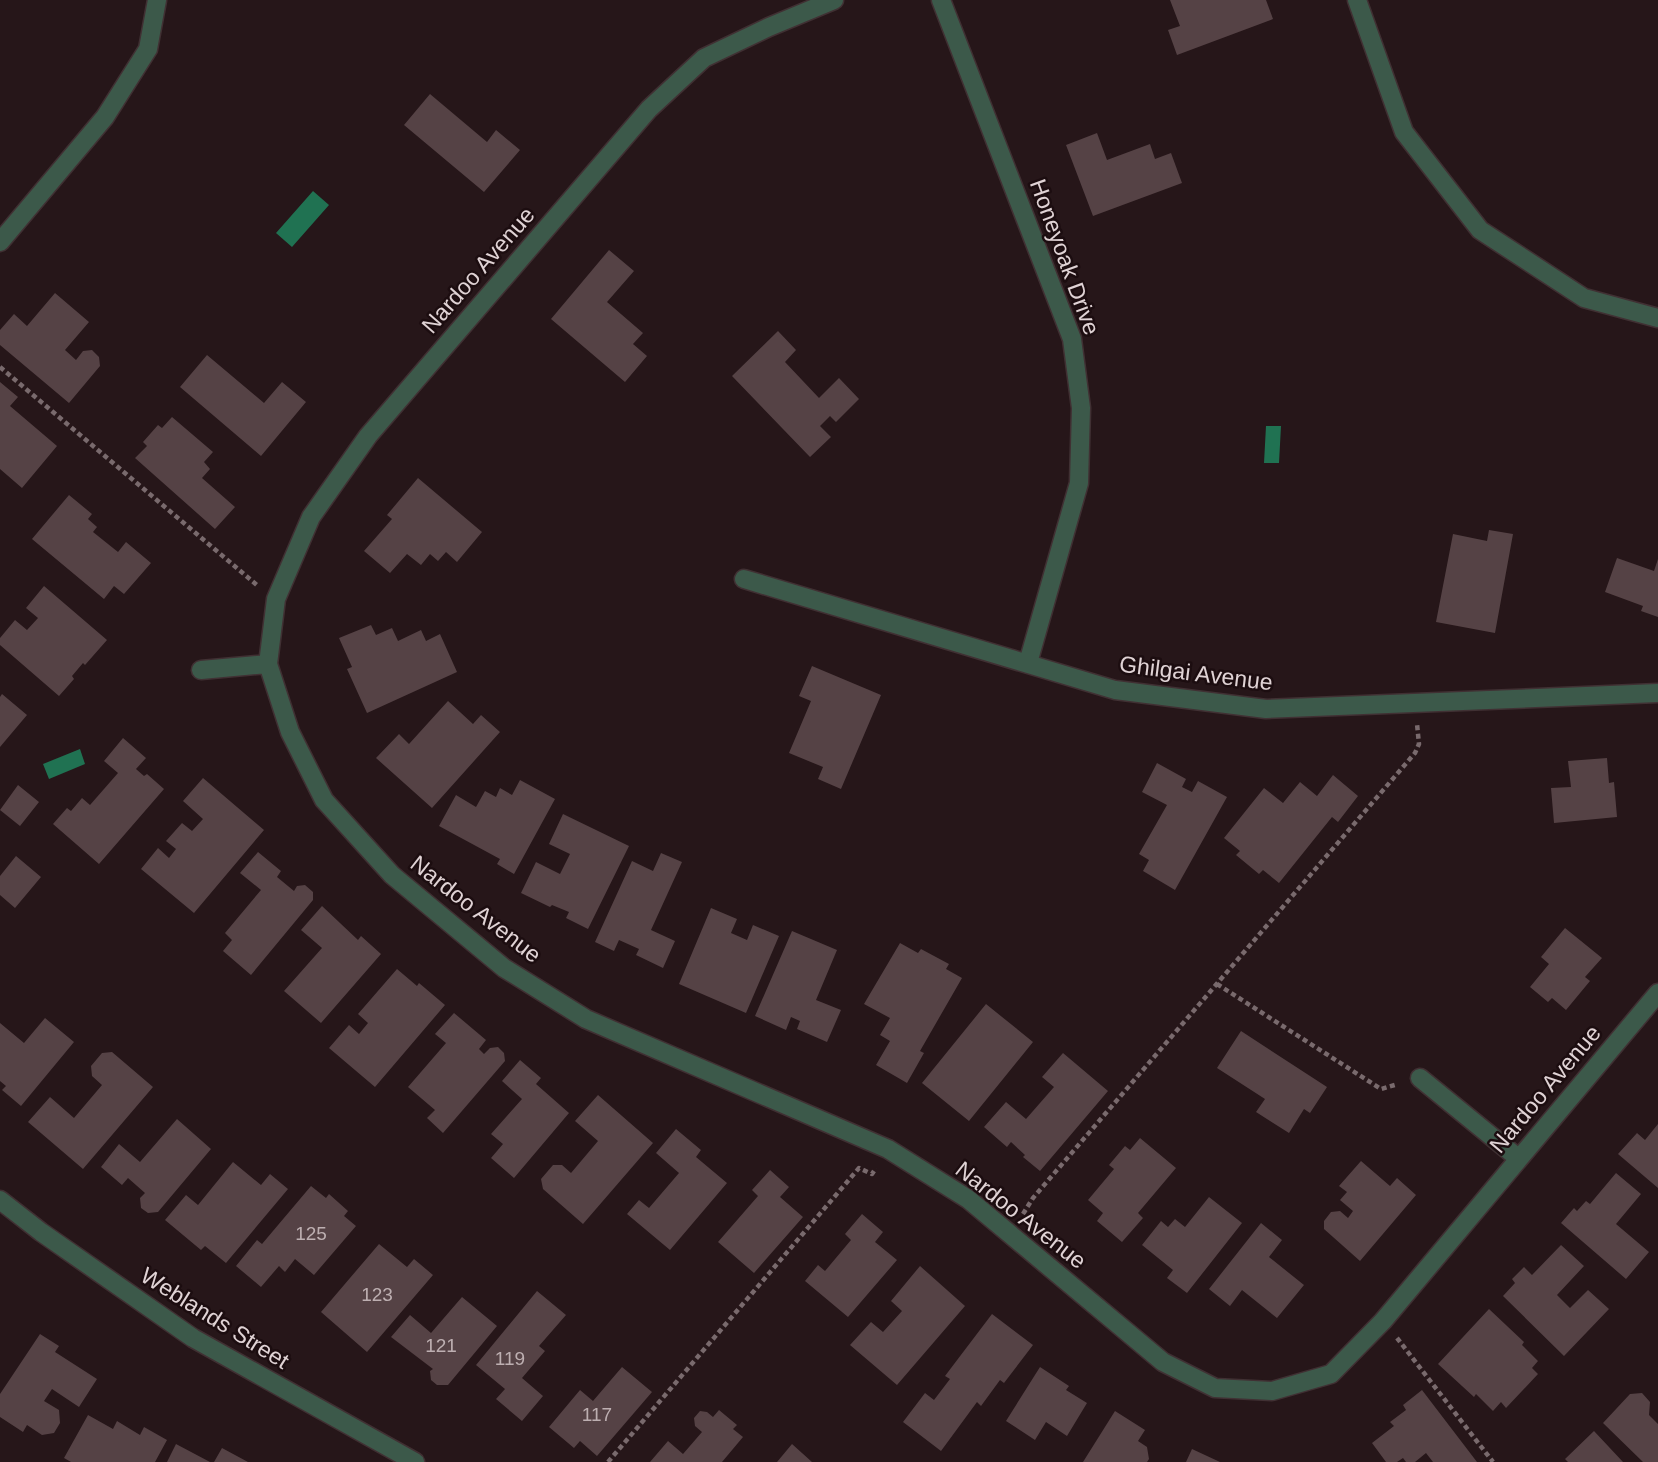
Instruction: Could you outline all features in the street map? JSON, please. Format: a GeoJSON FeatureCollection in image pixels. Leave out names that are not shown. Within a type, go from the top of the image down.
{"type":"FeatureCollection","features":[{"type":"Feature","properties":{"kind":"street"},"geometry":{"type":"LineString","coordinates":[[0,242],[105,117],[148,49],[157,0]]}},
{"type":"Feature","properties":{"kind":"street","name":"Nardoo Avenue"},"geometry":{"type":"LineString","coordinates":[[834,0],[704,58],[649,109],[368,436],[311,517],[276,599],[268,664],[290,732],[324,800],[392,875],[504,968],[586,1019],[888,1149],[968,1199],[1163,1362],[1215,1388],[1272,1391],[1331,1374],[1384,1321],[1658,993]]}},
{"type":"Feature","properties":{"kind":"street","name":"Honeyoak Drive"},"geometry":{"type":"LineString","coordinates":[[942,0],[1072,339],[1076,367],[1081,408],[1079,482],[1028,663]]}},
{"type":"Feature","properties":{"kind":"street"},"geometry":{"type":"LineString","coordinates":[[1357,0],[1404,132],[1480,230],[1584,298],[1658,318]]}},
{"type":"Feature","properties":{"kind":"street","name":"Ghilgai Avenue"},"geometry":{"type":"LineString","coordinates":[[744,579],[1115,690],[1266,709],[1658,692]]}},
{"type":"Feature","properties":{"kind":"street"},"geometry":{"type":"LineString","coordinates":[[201,670],[268,664]]}},
{"type":"Feature","properties":{"kind":"street"},"geometry":{"type":"LineString","coordinates":[[1420,1078],[1518,1158]]}},
{"type":"Feature","properties":{"kind":"street","name":"Weblands Street"},"geometry":{"type":"LineString","coordinates":[[0,1200],[41,1232],[193,1338],[415,1462]]}},
{"type":"Feature","properties":{"kind":"path"},"geometry":{"type":"LineString","coordinates":[[0,368],[241,573],[276,599]]}},
{"type":"Feature","properties":{"kind":"path"},"geometry":{"type":"LineString","coordinates":[[1009,1233],[1033,1198],[1415,753],[1419,744],[1413,702]]}},
{"type":"Feature","properties":{"kind":"path"},"geometry":{"type":"LineString","coordinates":[[1217,984],[1381,1089],[1420,1078]]}},
{"type":"Feature","properties":{"kind":"path"},"geometry":{"type":"LineString","coordinates":[[608,1462],[859,1168],[872,1174],[888,1149]]}},
{"type":"Feature","properties":{"kind":"path"},"geometry":{"type":"LineString","coordinates":[[1384,1321],[1493,1462]]}},
{"type":"Feature","properties":{"kind":"shaded area"},"geometry":{"type":"Polygon","coordinates":[[[313,191],[329,205],[292,247],[276,233],[313,191]]]}},
{"type":"Feature","properties":{"kind":"shaded area"},"geometry":{"type":"Polygon","coordinates":[[[1266,426],[1281,426],[1279,463],[1264,463],[1266,426]]]}},
{"type":"Feature","properties":{"kind":"shaded area"},"geometry":{"type":"Polygon","coordinates":[[[80,749],[85,764],[49,779],[43,764],[80,749]]]}},
{"type":"Feature","properties":{"kind":"building"},"geometry":{"type":"Polygon","coordinates":[[[1170,0],[1266,0],[1273,19],[1177,55],[1168,30],[1180,26],[1170,0]]]}},
{"type":"Feature","properties":{"kind":"building"},"geometry":{"type":"Polygon","coordinates":[[[430,94],[487,142],[496,130],[520,150],[484,192],[404,125],[430,94]]]}},
{"type":"Feature","properties":{"kind":"building"},"geometry":{"type":"Polygon","coordinates":[[[1097,133],[1107,160],[1150,144],[1155,159],[1171,153],[1182,183],[1093,216],[1066,145],[1097,133]]]}},
{"type":"Feature","properties":{"kind":"building"},"geometry":{"type":"Polygon","coordinates":[[[609,250],[634,271],[607,302],[643,333],[633,344],[647,356],[625,382],[551,319],[609,250]]]}},
{"type":"Feature","properties":{"kind":"building"},"geometry":{"type":"Polygon","coordinates":[[[55,293],[89,322],[65,350],[76,360],[83,351],[92,350],[99,357],[100,366],[69,403],[0,345],[0,330],[14,314],[27,326],[55,293]]]}},
{"type":"Feature","properties":{"kind":"building"},"geometry":{"type":"Polygon","coordinates":[[[778,331],[796,350],[785,362],[819,398],[839,378],[859,399],[836,422],[830,416],[820,426],[831,437],[810,457],[732,376],[778,331]]]}},
{"type":"Feature","properties":{"kind":"building"},"geometry":{"type":"Polygon","coordinates":[[[207,355],[264,403],[282,382],[306,402],[261,456],[180,387],[207,355]]]}},
{"type":"Feature","properties":{"kind":"building"},"geometry":{"type":"Polygon","coordinates":[[[0,382],[18,397],[10,406],[57,446],[22,488],[0,469],[0,382]]]}},
{"type":"Feature","properties":{"kind":"building"},"geometry":{"type":"Polygon","coordinates":[[[172,417],[213,452],[204,462],[210,469],[202,478],[235,507],[215,529],[135,458],[147,446],[143,442],[158,425],[162,428],[172,417]]]}},
{"type":"Feature","properties":{"kind":"building"},"geometry":{"type":"Polygon","coordinates":[[[418,478],[482,532],[457,562],[446,552],[438,561],[430,554],[421,565],[407,554],[390,573],[364,551],[392,519],[387,515],[418,478]]]}},
{"type":"Feature","properties":{"kind":"building"},"geometry":{"type":"Polygon","coordinates":[[[69,495],[92,514],[88,519],[97,527],[93,532],[118,552],[126,542],[151,563],[124,594],[114,586],[104,599],[32,539],[69,495]]]}},
{"type":"Feature","properties":{"kind":"building"},"geometry":{"type":"Polygon","coordinates":[[[1489,530],[1513,534],[1495,633],[1436,622],[1453,534],[1487,541],[1489,530]]]}},
{"type":"Feature","properties":{"kind":"building"},"geometry":{"type":"Polygon","coordinates":[[[1617,558],[1654,571],[1658,559],[1658,617],[1641,611],[1643,606],[1605,592],[1617,558]]]}},
{"type":"Feature","properties":{"kind":"building"},"geometry":{"type":"Polygon","coordinates":[[[44,586],[107,640],[85,665],[83,663],[72,676],[74,679],[59,696],[0,645],[0,638],[15,620],[27,630],[38,618],[26,608],[44,586]]]}},
{"type":"Feature","properties":{"kind":"building"},"geometry":{"type":"Polygon","coordinates":[[[371,625],[376,635],[392,628],[398,641],[421,630],[426,641],[440,634],[457,672],[367,713],[347,669],[352,667],[339,638],[371,625]]]}},
{"type":"Feature","properties":{"kind":"building"},"geometry":{"type":"Polygon","coordinates":[[[812,666],[881,695],[841,789],[818,779],[823,767],[789,753],[811,701],[799,696],[812,666]]]}},
{"type":"Feature","properties":{"kind":"building"},"geometry":{"type":"Polygon","coordinates":[[[2,694],[27,715],[0,747],[0,697],[2,694]]]}},
{"type":"Feature","properties":{"kind":"building"},"geometry":{"type":"Polygon","coordinates":[[[448,701],[473,724],[481,715],[500,732],[432,808],[376,758],[399,734],[409,744],[448,701]]]}},
{"type":"Feature","properties":{"kind":"building"},"geometry":{"type":"Polygon","coordinates":[[[123,738],[146,758],[136,769],[144,776],[147,774],[164,789],[99,864],[53,824],[67,808],[71,811],[82,798],[90,805],[118,773],[104,761],[123,738]]]}},
{"type":"Feature","properties":{"kind":"building"},"geometry":{"type":"Polygon","coordinates":[[[1607,758],[1609,783],[1614,782],[1617,817],[1554,823],[1551,788],[1571,787],[1568,761],[1607,758]]]}},
{"type":"Feature","properties":{"kind":"building"},"geometry":{"type":"Polygon","coordinates":[[[1157,763],[1186,779],[1182,787],[1192,792],[1198,781],[1227,797],[1175,890],[1143,871],[1149,860],[1139,854],[1167,805],[1142,792],[1157,763]]]}},
{"type":"Feature","properties":{"kind":"building"},"geometry":{"type":"Polygon","coordinates":[[[1333,775],[1358,796],[1338,822],[1332,817],[1279,883],[1263,870],[1259,874],[1236,855],[1240,851],[1224,838],[1264,788],[1283,803],[1300,782],[1317,796],[1333,775]]]}},
{"type":"Feature","properties":{"kind":"building"},"geometry":{"type":"Polygon","coordinates":[[[203,778],[264,830],[194,913],[141,869],[158,848],[169,858],[176,849],[166,841],[182,823],[192,831],[203,819],[183,801],[203,778]]]}},
{"type":"Feature","properties":{"kind":"building"},"geometry":{"type":"Polygon","coordinates":[[[520,780],[555,799],[514,874],[497,864],[500,859],[439,826],[456,795],[476,807],[485,791],[496,797],[500,788],[512,795],[520,780]]]}},
{"type":"Feature","properties":{"kind":"building"},"geometry":{"type":"Polygon","coordinates":[[[18,785],[39,802],[20,826],[0,810],[18,785]]]}},
{"type":"Feature","properties":{"kind":"building"},"geometry":{"type":"Polygon","coordinates":[[[563,814],[629,846],[588,929],[566,918],[569,912],[552,905],[550,907],[521,893],[536,862],[560,874],[570,854],[549,844],[563,814]]]}},
{"type":"Feature","properties":{"kind":"building"},"geometry":{"type":"Polygon","coordinates":[[[258,852],[281,871],[277,877],[294,891],[297,886],[305,885],[313,892],[313,900],[251,975],[223,951],[232,940],[225,933],[261,890],[240,873],[258,852]]]}},
{"type":"Feature","properties":{"kind":"building"},"geometry":{"type":"Polygon","coordinates":[[[661,853],[682,862],[651,930],[675,941],[663,968],[636,955],[639,949],[619,940],[614,951],[595,942],[632,861],[653,871],[661,853]]]}},
{"type":"Feature","properties":{"kind":"building"},"geometry":{"type":"Polygon","coordinates":[[[16,856],[41,877],[15,908],[0,895],[0,876],[16,856]]]}},
{"type":"Feature","properties":{"kind":"building"},"geometry":{"type":"Polygon","coordinates":[[[322,906],[358,940],[361,936],[381,954],[321,1023],[284,991],[322,948],[301,930],[322,906]]]}},
{"type":"Feature","properties":{"kind":"building"},"geometry":{"type":"Polygon","coordinates":[[[711,908],[737,919],[731,933],[747,940],[753,925],[779,936],[746,1013],[679,984],[711,908]]]}},
{"type":"Feature","properties":{"kind":"building"},"geometry":{"type":"Polygon","coordinates":[[[1565,928],[1602,958],[1585,977],[1590,981],[1566,1010],[1552,998],[1548,1002],[1530,987],[1549,964],[1541,957],[1565,928]]]}},
{"type":"Feature","properties":{"kind":"building"},"geometry":{"type":"Polygon","coordinates":[[[792,931],[837,950],[816,1000],[841,1010],[827,1042],[797,1029],[800,1021],[791,1017],[786,1030],[755,1016],[792,931]]]}},
{"type":"Feature","properties":{"kind":"building"},"geometry":{"type":"Polygon","coordinates":[[[900,943],[918,953],[921,949],[949,964],[946,969],[962,978],[920,1051],[924,1053],[907,1083],[876,1065],[890,1041],[880,1035],[890,1018],[864,1004],[900,943]]]}},
{"type":"Feature","properties":{"kind":"building"},"geometry":{"type":"Polygon","coordinates":[[[397,969],[445,1005],[375,1087],[329,1048],[349,1025],[359,1034],[368,1023],[358,1014],[397,969]]]}},
{"type":"Feature","properties":{"kind":"building"},"geometry":{"type":"Polygon","coordinates":[[[986,1004],[1033,1042],[969,1121],[922,1083],[986,1004]]]}},
{"type":"Feature","properties":{"kind":"building"},"geometry":{"type":"Polygon","coordinates":[[[454,1013],[486,1040],[479,1049],[484,1054],[490,1048],[498,1047],[504,1053],[505,1061],[443,1133],[427,1118],[435,1110],[408,1087],[446,1043],[435,1034],[454,1013]]]}},
{"type":"Feature","properties":{"kind":"building"},"geometry":{"type":"Polygon","coordinates":[[[45,1018],[74,1042],[21,1106],[2,1090],[6,1086],[0,1081],[0,1023],[24,1043],[45,1018]]]}},
{"type":"Feature","properties":{"kind":"building"},"geometry":{"type":"Polygon","coordinates":[[[1241,1031],[1327,1087],[1310,1113],[1304,1109],[1289,1133],[1256,1112],[1265,1099],[1217,1068],[1241,1031]]]}},
{"type":"Feature","properties":{"kind":"building"},"geometry":{"type":"Polygon","coordinates":[[[112,1052],[153,1087],[83,1169],[28,1122],[50,1097],[74,1118],[102,1085],[92,1076],[91,1066],[102,1053],[112,1052]]]}},
{"type":"Feature","properties":{"kind":"building"},"geometry":{"type":"Polygon","coordinates":[[[1063,1053],[1108,1091],[1040,1171],[1023,1157],[1025,1155],[1011,1142],[1007,1147],[984,1127],[1006,1102],[1026,1119],[1054,1087],[1042,1077],[1063,1053]]]}},
{"type":"Feature","properties":{"kind":"building"},"geometry":{"type":"Polygon","coordinates":[[[520,1060],[541,1078],[536,1084],[569,1113],[514,1178],[491,1158],[503,1144],[491,1134],[522,1099],[502,1081],[520,1060]]]}},
{"type":"Feature","properties":{"kind":"building"},"geometry":{"type":"Polygon","coordinates":[[[598,1095],[653,1143],[583,1224],[543,1189],[541,1179],[553,1165],[562,1165],[571,1173],[598,1141],[575,1121],[598,1095]]]}},
{"type":"Feature","properties":{"kind":"building"},"geometry":{"type":"Polygon","coordinates":[[[177,1119],[211,1149],[158,1212],[148,1213],[141,1208],[140,1198],[145,1193],[128,1178],[122,1185],[101,1167],[119,1144],[140,1162],[177,1119]]]}},
{"type":"Feature","properties":{"kind":"building"},"geometry":{"type":"Polygon","coordinates":[[[1658,1124],[1658,1188],[1618,1154],[1637,1133],[1645,1140],[1658,1124]]]}},
{"type":"Feature","properties":{"kind":"building"},"geometry":{"type":"Polygon","coordinates":[[[676,1129],[701,1150],[696,1157],[727,1183],[670,1250],[627,1214],[639,1200],[649,1208],[679,1173],[656,1153],[676,1129]]]}},
{"type":"Feature","properties":{"kind":"building"},"geometry":{"type":"Polygon","coordinates":[[[1140,1138],[1176,1168],[1138,1213],[1143,1218],[1122,1242],[1097,1221],[1103,1213],[1088,1200],[1114,1169],[1109,1165],[1125,1146],[1130,1150],[1140,1138]]]}},
{"type":"Feature","properties":{"kind":"building"},"geometry":{"type":"Polygon","coordinates":[[[1361,1161],[1390,1186],[1397,1178],[1416,1195],[1360,1261],[1324,1229],[1324,1221],[1331,1212],[1340,1211],[1348,1218],[1353,1211],[1340,1200],[1347,1192],[1339,1186],[1361,1161]]]}},
{"type":"Feature","properties":{"kind":"building"},"geometry":{"type":"Polygon","coordinates":[[[233,1162],[261,1185],[270,1174],[288,1189],[226,1263],[205,1246],[201,1250],[165,1220],[186,1195],[198,1205],[233,1162]]]}},
{"type":"Feature","properties":{"kind":"building"},"geometry":{"type":"Polygon","coordinates":[[[770,1170],[789,1187],[780,1197],[803,1217],[754,1273],[718,1242],[758,1196],[752,1190],[770,1170]]]}},
{"type":"Feature","properties":{"kind":"building"},"geometry":{"type":"Polygon","coordinates":[[[1616,1173],[1641,1194],[1616,1224],[1649,1252],[1626,1279],[1561,1223],[1574,1208],[1577,1211],[1586,1201],[1590,1204],[1616,1173]]]}},
{"type":"Feature","properties":{"kind":"building"},"geometry":{"type":"Polygon","coordinates":[[[311,1186],[326,1198],[329,1194],[348,1211],[344,1216],[356,1226],[314,1275],[295,1259],[285,1272],[279,1266],[261,1287],[236,1266],[257,1240],[262,1244],[311,1186]]]}},
{"type":"Feature","properties":{"kind":"building"},"geometry":{"type":"Polygon","coordinates":[[[1209,1197],[1242,1223],[1187,1293],[1167,1278],[1173,1270],[1142,1245],[1161,1221],[1168,1227],[1175,1219],[1185,1227],[1209,1197]]]}},
{"type":"Feature","properties":{"kind":"building"},"geometry":{"type":"Polygon","coordinates":[[[862,1214],[883,1232],[875,1242],[897,1260],[848,1317],[805,1281],[818,1265],[825,1271],[851,1240],[845,1234],[862,1214]]]}},
{"type":"Feature","properties":{"kind":"building"},"geometry":{"type":"Polygon","coordinates":[[[1261,1223],[1282,1240],[1269,1257],[1304,1285],[1277,1318],[1242,1290],[1230,1306],[1209,1289],[1261,1223]]]}},
{"type":"Feature","properties":{"kind":"building"},"geometry":{"type":"Polygon","coordinates":[[[379,1244],[407,1267],[414,1259],[433,1275],[367,1352],[321,1312],[379,1244]]]}},
{"type":"Feature","properties":{"kind":"building"},"geometry":{"type":"Polygon","coordinates":[[[1561,1245],[1584,1266],[1557,1295],[1570,1308],[1588,1290],[1609,1309],[1564,1356],[1503,1296],[1515,1283],[1512,1279],[1524,1267],[1532,1275],[1561,1245]]]}},
{"type":"Feature","properties":{"kind":"building"},"geometry":{"type":"Polygon","coordinates":[[[920,1266],[965,1306],[897,1385],[850,1345],[871,1322],[883,1332],[902,1311],[891,1301],[920,1266]]]}},
{"type":"Feature","properties":{"kind":"building"},"geometry":{"type":"Polygon","coordinates":[[[537,1291],[566,1315],[539,1346],[545,1351],[522,1378],[543,1396],[522,1421],[496,1399],[505,1389],[476,1365],[537,1291]]]}},
{"type":"Feature","properties":{"kind":"building"},"geometry":{"type":"Polygon","coordinates":[[[462,1297],[497,1326],[448,1385],[437,1385],[431,1380],[430,1371],[433,1369],[391,1337],[410,1315],[431,1333],[462,1297]]]}},
{"type":"Feature","properties":{"kind":"building"},"geometry":{"type":"Polygon","coordinates":[[[1489,1309],[1524,1342],[1522,1345],[1538,1361],[1532,1368],[1538,1374],[1506,1408],[1501,1402],[1493,1411],[1438,1364],[1489,1309]]]}},
{"type":"Feature","properties":{"kind":"building"},"geometry":{"type":"Polygon","coordinates":[[[992,1314],[1033,1345],[1004,1383],[1000,1380],[981,1406],[977,1402],[941,1451],[903,1422],[925,1393],[934,1400],[950,1379],[945,1376],[992,1314]]]}},
{"type":"Feature","properties":{"kind":"building"},"geometry":{"type":"Polygon","coordinates":[[[40,1334],[59,1346],[55,1352],[97,1379],[79,1407],[52,1389],[44,1401],[59,1410],[60,1423],[54,1433],[42,1435],[27,1425],[23,1432],[0,1417],[0,1394],[40,1334]]]}},
{"type":"Feature","properties":{"kind":"building"},"geometry":{"type":"Polygon","coordinates":[[[622,1367],[652,1392],[597,1456],[580,1441],[574,1448],[549,1427],[580,1390],[593,1401],[622,1367]]]}},
{"type":"Feature","properties":{"kind":"building"},"geometry":{"type":"Polygon","coordinates":[[[1040,1367],[1069,1386],[1066,1390],[1087,1403],[1067,1436],[1046,1422],[1035,1440],[1006,1421],[1040,1367]]]}},
{"type":"Feature","properties":{"kind":"building"},"geometry":{"type":"Polygon","coordinates":[[[1422,1390],[1477,1462],[1433,1462],[1426,1453],[1415,1462],[1406,1462],[1403,1458],[1397,1462],[1386,1462],[1372,1443],[1394,1426],[1390,1422],[1406,1410],[1403,1405],[1422,1390]]]}},
{"type":"Feature","properties":{"kind":"building"},"geometry":{"type":"Polygon","coordinates":[[[1642,1393],[1650,1402],[1649,1415],[1658,1424],[1658,1462],[1643,1462],[1603,1423],[1630,1394],[1642,1393]]]}},
{"type":"Feature","properties":{"kind":"building"},"geometry":{"type":"Polygon","coordinates":[[[719,1410],[737,1425],[733,1429],[743,1437],[722,1462],[650,1462],[668,1441],[683,1454],[702,1432],[695,1426],[694,1418],[700,1411],[713,1417],[719,1410]]]}},
{"type":"Feature","properties":{"kind":"building"},"geometry":{"type":"Polygon","coordinates":[[[1115,1411],[1145,1430],[1138,1441],[1147,1447],[1149,1459],[1147,1462],[1083,1462],[1115,1411]]]}},
{"type":"Feature","properties":{"kind":"building"},"geometry":{"type":"Polygon","coordinates":[[[88,1415],[113,1429],[117,1421],[140,1435],[144,1427],[167,1440],[155,1462],[71,1462],[64,1458],[88,1415]]]}},
{"type":"Feature","properties":{"kind":"building"},"geometry":{"type":"Polygon","coordinates":[[[1594,1431],[1623,1462],[1568,1462],[1565,1459],[1594,1431]]]}},
{"type":"Feature","properties":{"kind":"building"},"geometry":{"type":"Polygon","coordinates":[[[176,1444],[210,1462],[167,1462],[176,1444]]]}},
{"type":"Feature","properties":{"kind":"building"},"geometry":{"type":"Polygon","coordinates":[[[792,1444],[812,1462],[777,1462],[792,1444]]]}},
{"type":"Feature","properties":{"kind":"building"},"geometry":{"type":"Polygon","coordinates":[[[222,1448],[248,1462],[214,1462],[222,1448]]]}},
{"type":"Feature","properties":{"kind":"building"},"geometry":{"type":"Polygon","coordinates":[[[1192,1449],[1220,1462],[1186,1462],[1192,1449]]]}}]}
